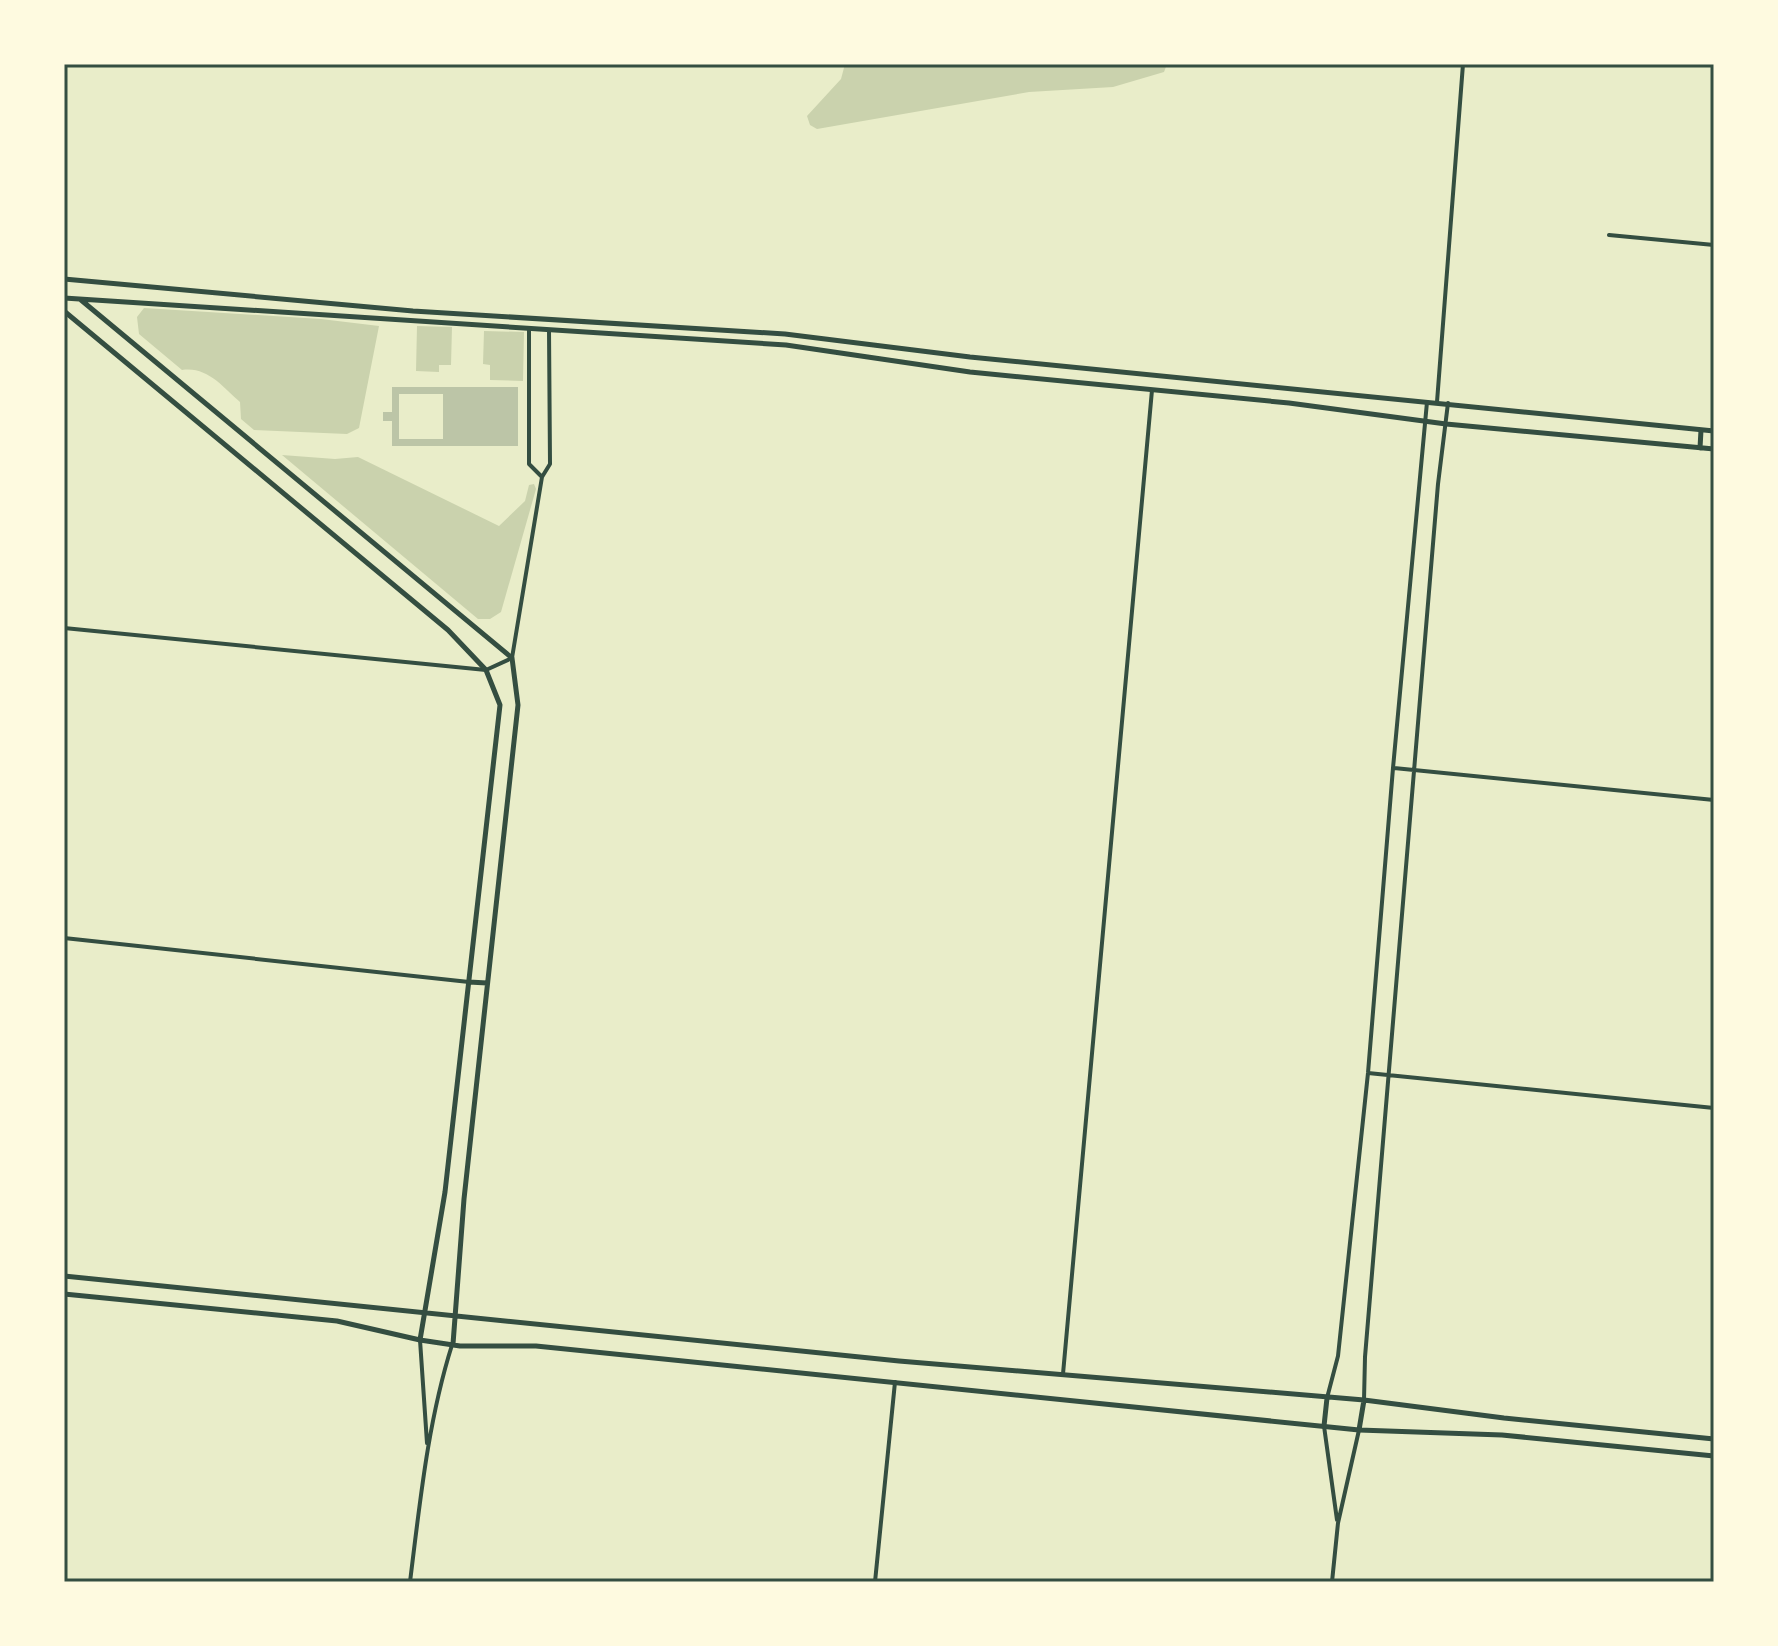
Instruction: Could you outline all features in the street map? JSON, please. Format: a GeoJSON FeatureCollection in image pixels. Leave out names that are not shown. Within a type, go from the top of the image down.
{"type":"FeatureCollection","features":[{"type":"Feature","properties":{"kind":"street"},"geometry":{"type":"LineString","coordinates":[[1437,402],[1463,64]]}},
{"type":"Feature","properties":{"kind":"street"},"geometry":{"type":"LineString","coordinates":[[1609,235],[1714,245]]}},
{"type":"Feature","properties":{"kind":"street"},"geometry":{"type":"LineString","coordinates":[[64,279],[413,311],[785,334],[970,357],[1714,431]]}},
{"type":"Feature","properties":{"kind":"street"},"geometry":{"type":"LineString","coordinates":[[64,298],[786,345],[970,372],[1289,403],[1446,424],[1714,449]]}},
{"type":"Feature","properties":{"kind":"street"},"geometry":{"type":"LineString","coordinates":[[81,300],[512,658]]}},
{"type":"Feature","properties":{"kind":"street"},"geometry":{"type":"LineString","coordinates":[[64,311],[448,630],[486,670],[500,705],[445,1192],[420,1340],[427,1450]]}},
{"type":"Feature","properties":{"kind":"street"},"geometry":{"type":"LineString","coordinates":[[529,328],[529,464],[542,477]]}},
{"type":"Feature","properties":{"kind":"street"},"geometry":{"type":"LineString","coordinates":[[410,1582],[427,1450],[444,1370],[453,1344],[464,1199],[518,705],[512,658],[542,477],[550,464],[549,330]]}},
{"type":"Feature","properties":{"kind":"street"},"geometry":{"type":"LineString","coordinates":[[1063,1377],[1152,390]]}},
{"type":"Feature","properties":{"kind":"street"},"geometry":{"type":"LineString","coordinates":[[1338,1523],[1324,1426],[1327,1398],[1338,1356],[1368,1073],[1427,401]]}},
{"type":"Feature","properties":{"kind":"street"},"geometry":{"type":"LineString","coordinates":[[1332,1582],[1338,1523],[1364,1400],[1387,1075],[1438,484],[1448,403]]}},
{"type":"Feature","properties":{"kind":"street"},"geometry":{"type":"LineString","coordinates":[[1700,448],[1701,430]]}},
{"type":"Feature","properties":{"kind":"street"},"geometry":{"type":"LineString","coordinates":[[64,628],[486,670],[512,658]]}},
{"type":"Feature","properties":{"kind":"street"},"geometry":{"type":"LineString","coordinates":[[1393,768],[1714,800]]}},
{"type":"Feature","properties":{"kind":"street"},"geometry":{"type":"LineString","coordinates":[[64,938],[487,983]]}},
{"type":"Feature","properties":{"kind":"street"},"geometry":{"type":"LineString","coordinates":[[1368,1073],[1714,1108]]}},
{"type":"Feature","properties":{"kind":"street"},"geometry":{"type":"LineString","coordinates":[[64,1276],[1063,1377],[1364,1400],[1714,1439]]}},
{"type":"Feature","properties":{"kind":"street"},"geometry":{"type":"LineString","coordinates":[[64,1294],[337,1321],[420,1340],[453,1344],[536,1346],[1359,1430],[1502,1435],[1714,1456]]}},
{"type":"Feature","properties":{"kind":"street"},"geometry":{"type":"LineString","coordinates":[[875,1582],[895,1382]]}},
{"type":"Feature","properties":{"kind":"green space"},"geometry":{"type":"Polygon","coordinates":[[[845,64],[1167,64],[1164,72],[1113,87],[1029,92],[817,129],[810,125],[807,116],[841,79],[845,64]]]}},
{"type":"Feature","properties":{"kind":"green space"},"geometry":{"type":"Polygon","coordinates":[[[144,308],[321,319],[379,326],[359,428],[347,434],[254,430],[241,419],[240,402],[221,384],[199,371],[182,370],[139,334],[137,317],[144,308]]]}},
{"type":"Feature","properties":{"kind":"green space"},"geometry":{"type":"Polygon","coordinates":[[[417,326],[452,327],[451,365],[439,365],[439,372],[416,371],[417,326]]]}},
{"type":"Feature","properties":{"kind":"green space"},"geometry":{"type":"Polygon","coordinates":[[[484,331],[524,332],[523,381],[490,380],[490,365],[483,364],[484,331]]]}},
{"type":"Feature","properties":{"kind":"green space"},"geometry":{"type":"Polygon","coordinates":[[[282,455],[335,459],[358,457],[499,526],[525,501],[529,485],[534,484],[536,489],[501,612],[490,619],[478,619],[282,455]]]}},
{"type":"Feature","properties":{"kind":"building"},"geometry":{"type":"Polygon","coordinates":[[[392,387],[518,387],[518,446],[392,446],[392,421],[383,421],[383,412],[392,412],[392,387]],[[399,394],[399,439],[443,439],[443,394],[399,394]]]}}]}
